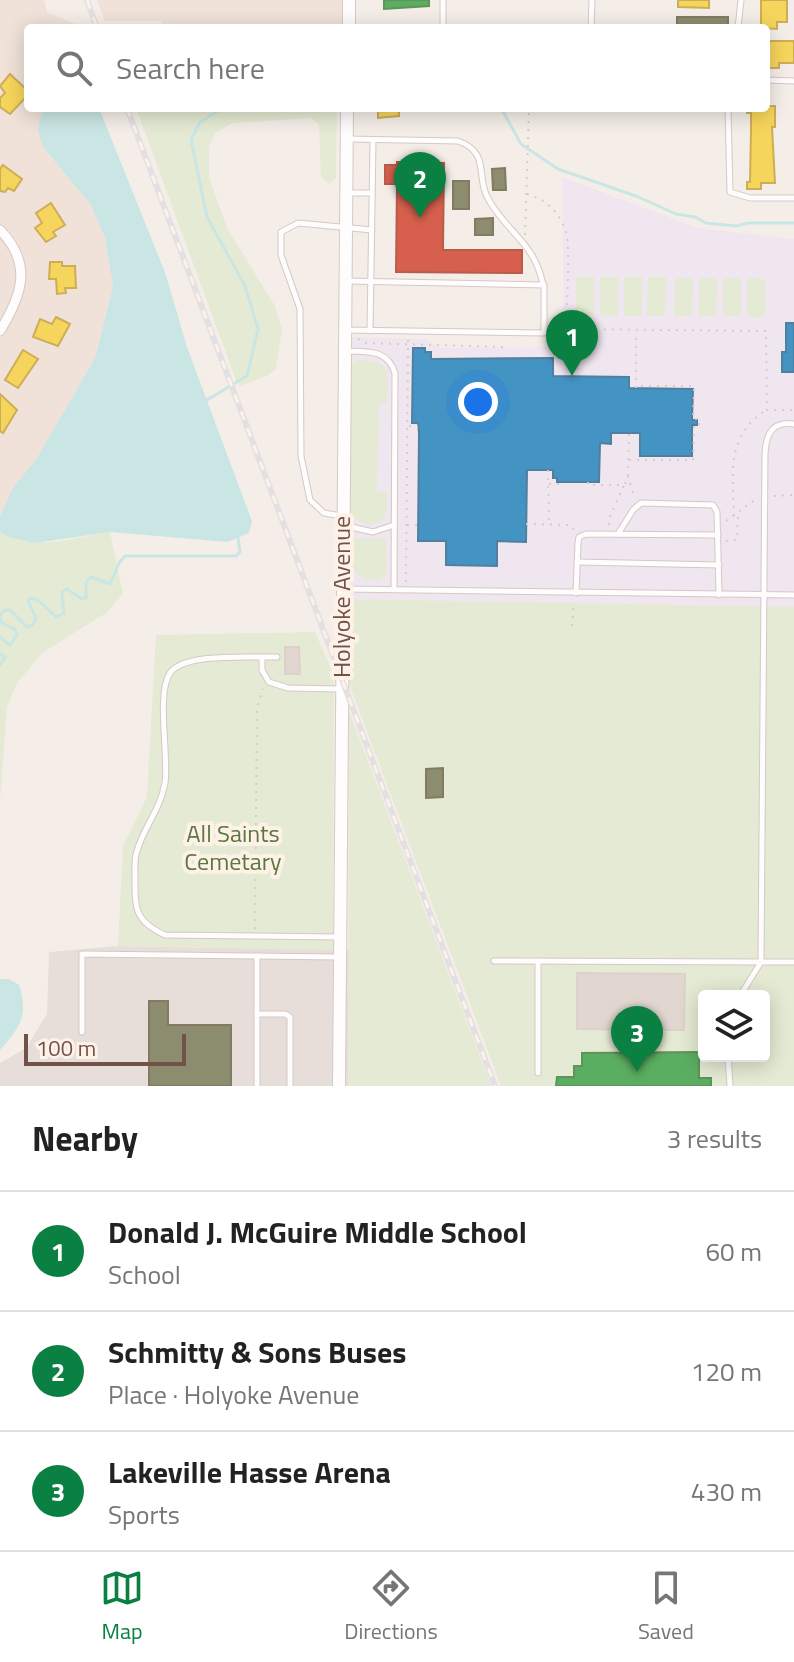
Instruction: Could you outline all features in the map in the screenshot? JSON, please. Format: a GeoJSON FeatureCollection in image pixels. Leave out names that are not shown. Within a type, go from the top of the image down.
{"type":"FeatureCollection","features":[{"type":"Feature","properties":{"kind":"street"},"geometry":{"type":"LineString","coordinates":[[349,0],[349,24]]}},
{"type":"Feature","properties":{"kind":"street","name":"Holyoke Avenue"},"geometry":{"type":"LineString","coordinates":[[339,1086],[344,351],[349,330],[345,281],[347,112]]}},
{"type":"Feature","properties":{"kind":"street"},"geometry":{"type":"LineString","coordinates":[[0,230],[17,253],[21,277],[17,301],[0,331]]}},
{"type":"Feature","properties":{"kind":"lane"},"geometry":{"type":"LineString","coordinates":[[443,0],[443,24]]}},
{"type":"Feature","properties":{"kind":"lane"},"geometry":{"type":"LineString","coordinates":[[591,24],[592,0]]}},
{"type":"Feature","properties":{"kind":"lane"},"geometry":{"type":"LineString","coordinates":[[738,24],[741,0]]}},
{"type":"Feature","properties":{"kind":"lane"},"geometry":{"type":"LineString","coordinates":[[770,80],[794,81]]}},
{"type":"Feature","properties":{"kind":"lane"},"geometry":{"type":"LineString","coordinates":[[728,112],[730,192],[750,198],[794,198]]}},
{"type":"Feature","properties":{"kind":"lane"},"geometry":{"type":"LineString","coordinates":[[346,139],[458,141],[471,145],[479,156],[489,202],[538,263],[544,285],[544,333],[349,330]]}},
{"type":"Feature","properties":{"kind":"lane"},"geometry":{"type":"LineString","coordinates":[[370,331],[373,141]]}},
{"type":"Feature","properties":{"kind":"lane"},"geometry":{"type":"LineString","coordinates":[[345,193],[372,193]]}},
{"type":"Feature","properties":{"kind":"lane"},"geometry":{"type":"LineString","coordinates":[[372,230],[298,223],[281,232],[281,255],[300,309],[301,456],[310,500],[324,513],[373,532],[394,525]]}},
{"type":"Feature","properties":{"kind":"lane"},"geometry":{"type":"LineString","coordinates":[[345,281],[544,285]]}},
{"type":"Feature","properties":{"kind":"lane"},"geometry":{"type":"LineString","coordinates":[[344,351],[382,354],[392,363],[395,373],[394,590]]}},
{"type":"Feature","properties":{"kind":"lane"},"geometry":{"type":"LineString","coordinates":[[744,990],[761,962],[766,438],[771,429],[781,423],[794,424]]}},
{"type":"Feature","properties":{"kind":"lane"},"geometry":{"type":"LineString","coordinates":[[618,534],[641,503],[713,505],[718,525],[719,595]]}},
{"type":"Feature","properties":{"kind":"lane"},"geometry":{"type":"LineString","coordinates":[[576,593],[579,537],[586,534],[718,538]]}},
{"type":"Feature","properties":{"kind":"lane"},"geometry":{"type":"LineString","coordinates":[[577,562],[719,565]]}},
{"type":"Feature","properties":{"kind":"lane"},"geometry":{"type":"LineString","coordinates":[[342,589],[794,595]]}},
{"type":"Feature","properties":{"kind":"lane"},"geometry":{"type":"LineString","coordinates":[[277,657],[184,662],[170,674],[164,693],[165,781],[159,810],[135,854],[137,914],[147,927],[165,935],[341,937]]}},
{"type":"Feature","properties":{"kind":"lane"},"geometry":{"type":"LineString","coordinates":[[262,658],[262,670],[269,682],[288,688],[341,690]]}},
{"type":"Feature","properties":{"kind":"lane"},"geometry":{"type":"LineString","coordinates":[[82,1032],[82,954],[341,957]]}},
{"type":"Feature","properties":{"kind":"lane"},"geometry":{"type":"LineString","coordinates":[[257,956],[257,1086]]}},
{"type":"Feature","properties":{"kind":"lane"},"geometry":{"type":"LineString","coordinates":[[494,961],[794,962]]}},
{"type":"Feature","properties":{"kind":"lane"},"geometry":{"type":"LineString","coordinates":[[538,961],[538,1073]]}},
{"type":"Feature","properties":{"kind":"lane"},"geometry":{"type":"LineString","coordinates":[[257,1014],[285,1014],[290,1017],[290,1086]]}},
{"type":"Feature","properties":{"kind":"lane"},"geometry":{"type":"LineString","coordinates":[[728,1062],[730,1086]]}},
{"type":"Feature","properties":{"kind":"path"},"geometry":{"type":"LineString","coordinates":[[525,244],[529,112]]}},
{"type":"Feature","properties":{"kind":"path"},"geometry":{"type":"LineString","coordinates":[[527,194],[540,197],[549,205],[567,234],[566,329]]}},
{"type":"Feature","properties":{"kind":"path"},"geometry":{"type":"LineString","coordinates":[[544,329],[766,331],[767,410]]}},
{"type":"Feature","properties":{"kind":"path"},"geometry":{"type":"LineString","coordinates":[[349,330],[366,343],[503,347]]}},
{"type":"Feature","properties":{"kind":"path"},"geometry":{"type":"LineString","coordinates":[[406,590],[407,331]]}},
{"type":"Feature","properties":{"kind":"path"},"geometry":{"type":"LineString","coordinates":[[629,460],[693,460],[694,427],[699,427],[699,419],[693,419],[694,386],[636,387],[636,331]]}},
{"type":"Feature","properties":{"kind":"path"},"geometry":{"type":"LineString","coordinates":[[734,516],[735,449],[746,427],[767,410],[794,410]]}},
{"type":"Feature","properties":{"kind":"path"},"geometry":{"type":"LineString","coordinates":[[407,426],[418,427]]}},
{"type":"Feature","properties":{"kind":"path"},"geometry":{"type":"LineString","coordinates":[[629,433],[628,476],[636,507]]}},
{"type":"Feature","properties":{"kind":"path"},"geometry":{"type":"LineString","coordinates":[[548,470],[549,526]]}},
{"type":"Feature","properties":{"kind":"path"},"geometry":{"type":"LineString","coordinates":[[609,534],[609,519],[628,476]]}},
{"type":"Feature","properties":{"kind":"path"},"geometry":{"type":"LineString","coordinates":[[548,484],[559,482]]}},
{"type":"Feature","properties":{"kind":"path"},"geometry":{"type":"LineString","coordinates":[[588,482],[588,485],[624,485]]}},
{"type":"Feature","properties":{"kind":"path"},"geometry":{"type":"LineString","coordinates":[[718,525],[757,498],[794,495]]}},
{"type":"Feature","properties":{"kind":"path"},"geometry":{"type":"LineString","coordinates":[[718,538],[737,540],[738,513]]}},
{"type":"Feature","properties":{"kind":"path"},"geometry":{"type":"LineString","coordinates":[[526,524],[570,525],[579,537]]}},
{"type":"Feature","properties":{"kind":"path"},"geometry":{"type":"LineString","coordinates":[[406,525],[418,525]]}},
{"type":"Feature","properties":{"kind":"path"},"geometry":{"type":"LineString","coordinates":[[572,626],[576,593]]}},
{"type":"Feature","properties":{"kind":"path"},"geometry":{"type":"LineString","coordinates":[[255,936],[257,708],[260,693],[269,682]]}},
{"type":"Feature","properties":{"kind":"shaded area"},"geometry":{"type":"Polygon","coordinates":[[[0,0],[44,0],[47,12],[75,24],[24,24],[24,112],[43,112],[40,116],[43,147],[91,205],[105,238],[113,286],[95,358],[37,458],[12,489],[0,516],[0,0]]]}},
{"type":"Feature","properties":{"kind":"shaded area"},"geometry":{"type":"Polygon","coordinates":[[[97,0],[349,0],[349,24],[105,21],[97,0]]]}},
{"type":"Feature","properties":{"kind":"shaded area"},"geometry":{"type":"Polygon","coordinates":[[[562,177],[698,228],[794,239],[794,607],[349,599],[351,337],[425,339],[440,348],[564,347],[562,177]]]}},
{"type":"Feature","properties":{"kind":"shaded area"},"geometry":{"type":"Polygon","coordinates":[[[118,946],[350,950],[348,1086],[0,1086],[0,1063],[26,1048],[47,1014],[49,952],[118,946]]]}},
{"type":"Feature","properties":{"kind":"green space"},"geometry":{"type":"Polygon","coordinates":[[[137,112],[337,112],[336,178],[329,184],[321,177],[319,125],[311,118],[233,123],[215,133],[209,147],[209,177],[227,228],[275,306],[282,329],[276,369],[267,376],[240,386],[137,112]]]}},
{"type":"Feature","properties":{"kind":"green space"},"geometry":{"type":"Polygon","coordinates":[[[576,277],[594,277],[594,315],[576,315],[576,277]]]}},
{"type":"Feature","properties":{"kind":"green space"},"geometry":{"type":"Polygon","coordinates":[[[600,277],[618,277],[618,316],[600,315],[600,277]]]}},
{"type":"Feature","properties":{"kind":"green space"},"geometry":{"type":"Polygon","coordinates":[[[624,277],[642,277],[642,316],[624,316],[624,277]]]}},
{"type":"Feature","properties":{"kind":"green space"},"geometry":{"type":"Polygon","coordinates":[[[648,277],[666,277],[665,316],[647,316],[648,277]]]}},
{"type":"Feature","properties":{"kind":"green space"},"geometry":{"type":"Polygon","coordinates":[[[675,278],[693,278],[692,316],[674,316],[675,278]]]}},
{"type":"Feature","properties":{"kind":"green space"},"geometry":{"type":"Polygon","coordinates":[[[699,278],[717,278],[716,316],[698,316],[699,278]]]}},
{"type":"Feature","properties":{"kind":"green space"},"geometry":{"type":"Polygon","coordinates":[[[723,278],[741,278],[741,316],[723,316],[723,278]]]}},
{"type":"Feature","properties":{"kind":"green space"},"geometry":{"type":"Polygon","coordinates":[[[747,278],[765,279],[765,317],[747,317],[747,278]]]}},
{"type":"Feature","properties":{"kind":"green space"},"geometry":{"type":"Polygon","coordinates":[[[357,360],[377,362],[386,370],[387,376],[387,403],[379,403],[377,492],[387,492],[387,507],[383,518],[375,524],[359,521],[350,513],[352,364],[357,360]]]}},
{"type":"Feature","properties":{"kind":"green space"},"geometry":{"type":"Polygon","coordinates":[[[0,531],[12,538],[39,542],[110,532],[123,594],[106,613],[42,653],[17,683],[7,707],[0,800],[0,531]]]}},
{"type":"Feature","properties":{"kind":"green space"},"geometry":{"type":"Polygon","coordinates":[[[350,539],[386,539],[387,572],[380,580],[370,580],[357,574],[350,556],[350,539]]]}},
{"type":"Feature","properties":{"kind":"green space"},"geometry":{"type":"Polygon","coordinates":[[[349,599],[794,607],[794,1086],[501,1086],[349,684],[349,599]]]}},
{"type":"Feature","properties":{"kind":"green space","name":"All Saints Cemetary"},"geometry":{"type":"Polygon","coordinates":[[[315,632],[334,675],[333,950],[118,946],[123,846],[147,797],[156,635],[315,632]]]}},
{"type":"Feature","properties":{"kind":"green space"},"geometry":{"type":"Polygon","coordinates":[[[349,711],[491,1086],[348,1086],[349,711]]]}},
{"type":"Feature","properties":{"kind":"water"},"geometry":{"type":"Polygon","coordinates":[[[43,112],[101,112],[166,275],[187,347],[252,521],[249,533],[228,542],[110,532],[35,543],[8,537],[0,531],[0,516],[12,489],[37,458],[95,358],[113,286],[105,238],[91,205],[43,147],[38,131],[43,112]]]}},
{"type":"Feature","properties":{"kind":"water"},"geometry":{"type":"Polygon","coordinates":[[[0,979],[9,979],[19,985],[23,1013],[17,1028],[0,1050],[0,979]]]}},
{"type":"Feature","properties":{"kind":"building: Homes"},"geometry":{"type":"Polygon","coordinates":[[[678,0],[709,0],[709,8],[678,7],[678,0]]]}},
{"type":"Feature","properties":{"kind":"building: Homes"},"geometry":{"type":"Polygon","coordinates":[[[761,0],[787,0],[787,22],[777,22],[777,29],[770,29],[770,24],[761,24],[761,0]]]}},
{"type":"Feature","properties":{"kind":"building: Homes"},"geometry":{"type":"Polygon","coordinates":[[[770,41],[794,41],[794,63],[779,63],[779,68],[770,68],[770,41]]]}},
{"type":"Feature","properties":{"kind":"building: Homes"},"geometry":{"type":"Polygon","coordinates":[[[10,74],[24,87],[24,99],[10,114],[0,107],[0,98],[5,93],[0,86],[10,74]]]}},
{"type":"Feature","properties":{"kind":"building: Homes"},"geometry":{"type":"Polygon","coordinates":[[[770,106],[775,106],[775,127],[772,127],[775,183],[761,183],[761,189],[747,189],[747,182],[750,182],[751,113],[747,113],[770,112],[770,106]]]}},
{"type":"Feature","properties":{"kind":"building: Homes"},"geometry":{"type":"Polygon","coordinates":[[[378,112],[399,112],[399,116],[378,118],[378,112]]]}},
{"type":"Feature","properties":{"kind":"building: Homes"},"geometry":{"type":"Polygon","coordinates":[[[3,165],[22,179],[14,191],[8,188],[5,192],[0,191],[0,169],[3,165]]]}},
{"type":"Feature","properties":{"kind":"building: Homes"},"geometry":{"type":"Polygon","coordinates":[[[51,203],[65,225],[53,232],[56,236],[46,242],[35,228],[42,223],[36,213],[51,203]]]}},
{"type":"Feature","properties":{"kind":"building: Homes"},"geometry":{"type":"Polygon","coordinates":[[[50,262],[75,266],[76,288],[65,288],[66,293],[57,294],[56,279],[49,279],[50,262]]]}},
{"type":"Feature","properties":{"kind":"building: Homes"},"geometry":{"type":"Polygon","coordinates":[[[56,317],[70,324],[58,346],[33,337],[40,319],[52,324],[56,317]]]}},
{"type":"Feature","properties":{"kind":"building: Homes"},"geometry":{"type":"Polygon","coordinates":[[[23,350],[38,359],[18,388],[5,380],[23,350]]]}},
{"type":"Feature","properties":{"kind":"building: Homes"},"geometry":{"type":"Polygon","coordinates":[[[0,394],[17,410],[3,433],[0,431],[0,394]]]}},
{"type":"Feature","properties":{"kind":"building: Shops"},"geometry":{"type":"Polygon","coordinates":[[[397,162],[444,163],[443,250],[522,250],[522,273],[396,272],[397,184],[385,184],[385,165],[397,165],[397,162]]]}},
{"type":"Feature","properties":{"kind":"building: Schools"},"geometry":{"type":"Polygon","coordinates":[[[786,323],[794,323],[794,372],[782,372],[786,323]]]}},
{"type":"Feature","properties":{"kind":"building: Schools"},"geometry":{"type":"Polygon","coordinates":[[[413,348],[425,348],[425,352],[431,352],[431,359],[553,358],[553,376],[629,377],[629,388],[693,389],[692,420],[697,420],[697,425],[692,425],[692,456],[640,456],[640,433],[611,433],[611,444],[600,443],[599,482],[557,482],[557,478],[553,478],[553,470],[527,470],[526,542],[497,541],[497,566],[446,565],[446,541],[418,541],[419,433],[418,423],[412,423],[413,348]]]}},
{"type":"Feature","properties":{"kind":"building: Public"},"geometry":{"type":"Polygon","coordinates":[[[384,0],[429,0],[429,6],[384,9],[384,0]]]}},
{"type":"Feature","properties":{"kind":"building: Public"},"geometry":{"type":"Polygon","coordinates":[[[698,1052],[699,1078],[711,1078],[711,1086],[556,1086],[557,1077],[574,1077],[574,1066],[582,1066],[582,1053],[698,1052]]]}},
{"type":"Feature","properties":{"kind":"building: Industry"},"geometry":{"type":"Polygon","coordinates":[[[677,17],[728,17],[728,24],[677,24],[677,17]]]}},
{"type":"Feature","properties":{"kind":"building: Industry"},"geometry":{"type":"Polygon","coordinates":[[[505,168],[506,190],[493,190],[492,169],[505,168]]]}},
{"type":"Feature","properties":{"kind":"building: Industry"},"geometry":{"type":"Polygon","coordinates":[[[453,181],[469,181],[469,209],[453,209],[453,181]]]}},
{"type":"Feature","properties":{"kind":"building: Industry"},"geometry":{"type":"Polygon","coordinates":[[[493,218],[493,235],[475,235],[475,219],[493,218]]]}},
{"type":"Feature","properties":{"kind":"building: Industry"},"geometry":{"type":"Polygon","coordinates":[[[443,768],[443,797],[426,798],[426,769],[443,768]]]}},
{"type":"Feature","properties":{"kind":"building: Industry"},"geometry":{"type":"Polygon","coordinates":[[[149,1001],[168,1001],[168,1025],[231,1025],[231,1086],[149,1086],[149,1001]]]}},
{"type":"Feature","properties":{"kind":"building: Other"},"geometry":{"type":"Polygon","coordinates":[[[285,647],[299,647],[300,674],[285,674],[285,647]]]}},
{"type":"Feature","properties":{"kind":"building: Other"},"geometry":{"type":"Polygon","coordinates":[[[577,973],[685,974],[684,1030],[577,1029],[577,973]]]}},
{"type":"Feature","properties":{"kind":"waterway"},"geometry":{"type":"LineString","coordinates":[[207,400],[247,376],[258,329],[245,286],[207,217],[191,140],[200,122],[216,112]]}},
{"type":"Feature","properties":{"kind":"waterway"},"geometry":{"type":"LineString","coordinates":[[503,112],[521,144],[558,169],[706,223],[736,226],[794,223]]}},
{"type":"Feature","properties":{"kind":"waterway"},"geometry":{"type":"LineString","coordinates":[[0,616],[4,610],[10,610],[27,627],[33,625],[36,618],[28,600],[39,601],[56,617],[64,613],[62,592],[67,589],[82,599],[86,598],[86,582],[91,577],[110,584],[125,556],[236,556],[240,552],[238,538]]}},
{"type":"Feature","properties":{"kind":"waterway"},"geometry":{"type":"LineString","coordinates":[[0,619],[15,629],[17,635],[10,645],[0,637]]}},
{"type":"Feature","properties":{"kind":"waterway"},"geometry":{"type":"LineString","coordinates":[[0,654],[5,657],[0,665]]}},
{"type":"Feature","properties":{"kind":"railway"},"geometry":{"type":"LineString","coordinates":[[87,0],[96,24]]}},
{"type":"Feature","properties":{"kind":"railway"},"geometry":{"type":"LineString","coordinates":[[129,112],[495,1086]]}},
{"type":"Feature","properties":{"kind":"place","name":"Schmitty & Sons Buses"},"geometry":{"type":"Point","coordinates":[420,218]}},
{"type":"Feature","properties":{"kind":"place","name":"Donald J. McGuire Middle School"},"geometry":{"type":"Point","coordinates":[572,376]}},
{"type":"Feature","properties":{"kind":"place","name":"Lakeville Hasse Arena"},"geometry":{"type":"Point","coordinates":[637,1072]}}]}
